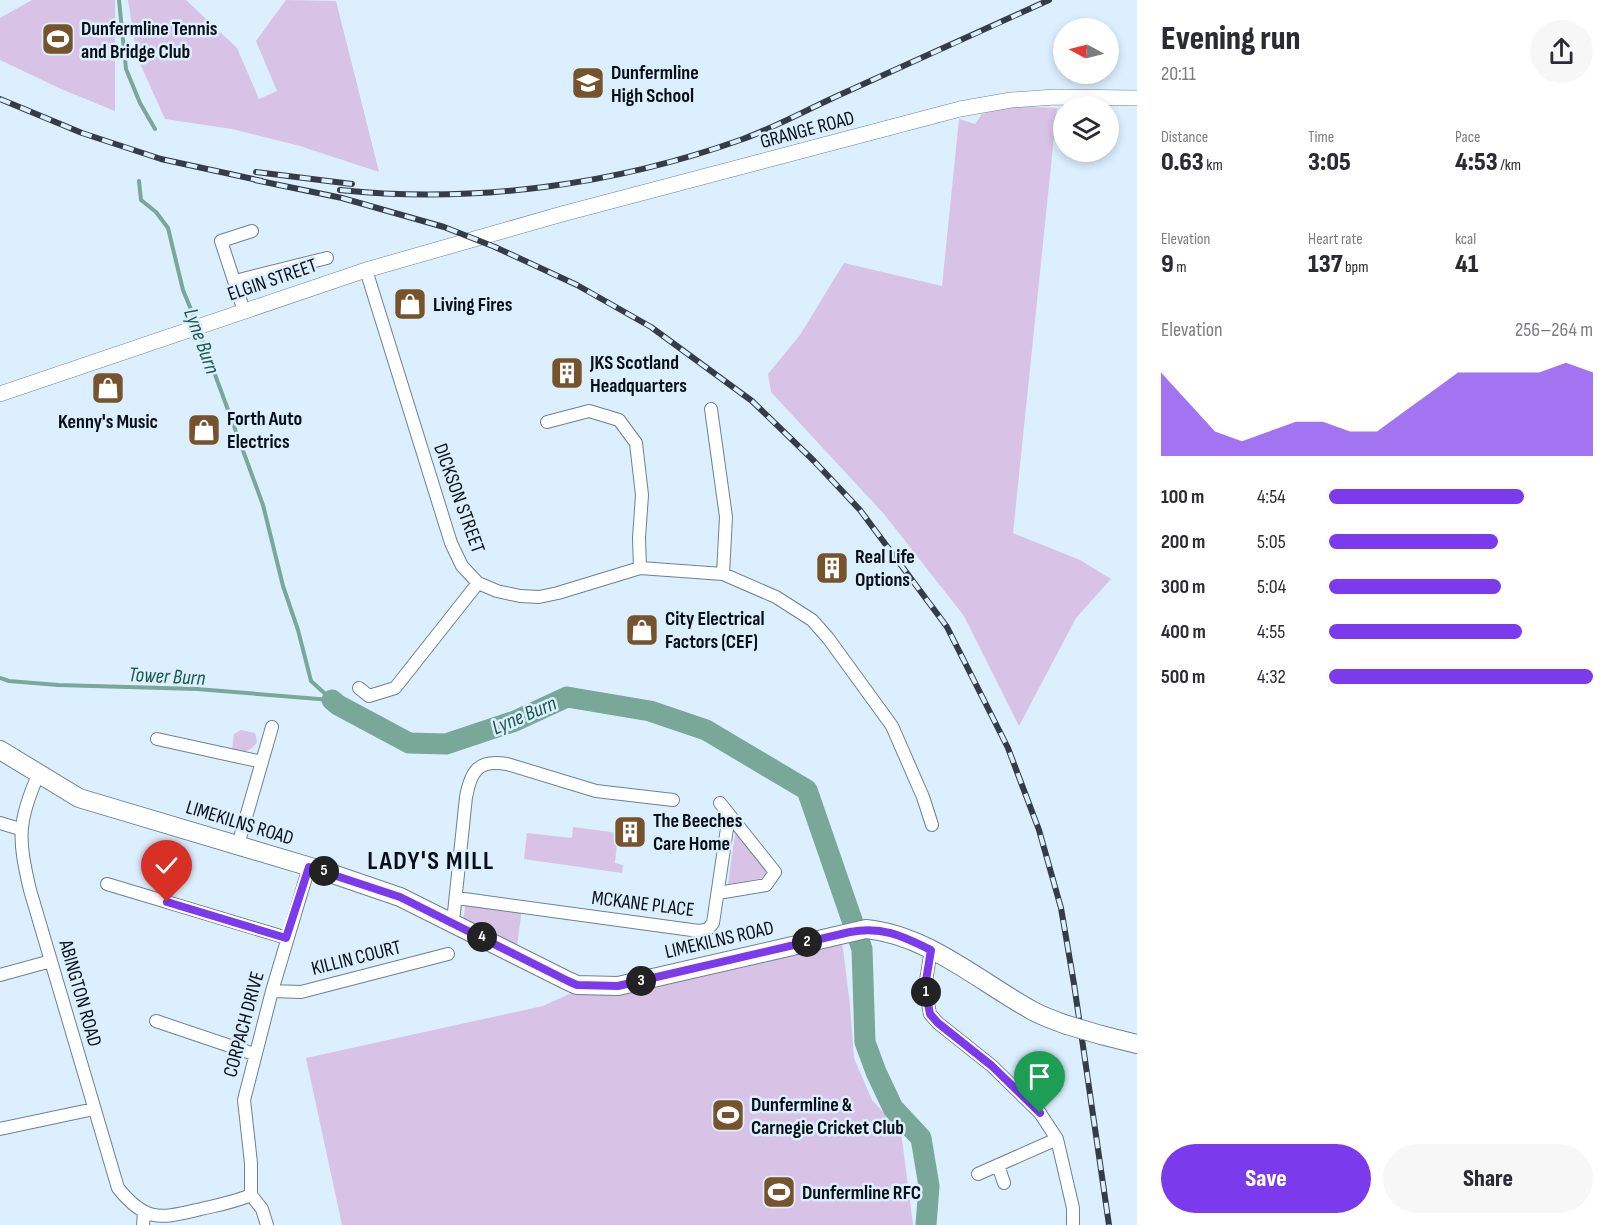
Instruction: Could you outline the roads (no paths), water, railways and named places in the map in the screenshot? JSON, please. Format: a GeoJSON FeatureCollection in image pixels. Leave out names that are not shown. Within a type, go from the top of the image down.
{"type":"FeatureCollection","features":[{"type":"Feature","properties":{"kind":"main road","name":"LIMEKILNS ROAD"},"geometry":{"type":"LineString","coordinates":[[0,750],[79,798],[238,845],[400,897],[577,985],[618,986],[858,930],[886,931],[931,950],[1034,1012],[1067,1025],[1137,1044]]}},
{"type":"Feature","properties":{"kind":"street","name":"GRANGE ROAD"},"geometry":{"type":"LineString","coordinates":[[492,235],[562,214],[960,109],[1011,100],[1054,97],[1137,98]]}},
{"type":"Feature","properties":{"kind":"street"},"geometry":{"type":"LineString","coordinates":[[244,311],[221,241],[252,231]]}},
{"type":"Feature","properties":{"kind":"street","name":"ELGIN STREET"},"geometry":{"type":"LineString","coordinates":[[0,394],[366,270],[492,235]]}},
{"type":"Feature","properties":{"kind":"street"},"geometry":{"type":"LineString","coordinates":[[235,281],[327,258]]}},
{"type":"Feature","properties":{"kind":"street","name":"DICKSON STREET"},"geometry":{"type":"LineString","coordinates":[[366,270],[450,543],[462,566],[478,583],[497,591],[539,597],[640,568],[681,569],[723,574],[776,597],[812,621],[828,638],[892,726],[923,797],[932,825]]}},
{"type":"Feature","properties":{"kind":"street"},"geometry":{"type":"LineString","coordinates":[[711,409],[726,517],[723,574]]}},
{"type":"Feature","properties":{"kind":"street"},"geometry":{"type":"LineString","coordinates":[[547,422],[589,411],[619,420],[636,443],[642,495],[639,538],[640,568]]}},
{"type":"Feature","properties":{"kind":"street"},"geometry":{"type":"LineString","coordinates":[[359,688],[369,696],[395,688],[478,583]]}},
{"type":"Feature","properties":{"kind":"street"},"geometry":{"type":"LineString","coordinates":[[238,845],[272,727]]}},
{"type":"Feature","properties":{"kind":"street"},"geometry":{"type":"LineString","coordinates":[[157,740],[262,762]]}},
{"type":"Feature","properties":{"kind":"street"},"geometry":{"type":"LineString","coordinates":[[453,922],[469,780],[482,764],[493,762],[507,764],[596,791],[673,800]]}},
{"type":"Feature","properties":{"kind":"street","name":"ABINGTON ROAD"},"geometry":{"type":"LineString","coordinates":[[39,773],[27,800],[20,829],[22,857],[118,1188],[130,1202],[144,1212]]}},
{"type":"Feature","properties":{"kind":"street"},"geometry":{"type":"LineString","coordinates":[[718,893],[766,885],[775,872],[720,803]]}},
{"type":"Feature","properties":{"kind":"street","name":"MCKANE PLACE"},"geometry":{"type":"LineString","coordinates":[[457,898],[699,931],[708,929],[713,923],[729,814]]}},
{"type":"Feature","properties":{"kind":"street"},"geometry":{"type":"LineString","coordinates":[[0,823],[20,829]]}},
{"type":"Feature","properties":{"kind":"street","name":"CORPACH DRIVE"},"geometry":{"type":"LineString","coordinates":[[267,1225],[262,1209],[251,1195],[251,1163],[244,1100],[254,1054],[286,938],[309,867]]}},
{"type":"Feature","properties":{"kind":"street"},"geometry":{"type":"LineString","coordinates":[[107,884],[286,938]]}},
{"type":"Feature","properties":{"kind":"street"},"geometry":{"type":"LineString","coordinates":[[931,950],[925,987],[930,1014],[992,1066],[1040,1113],[1057,1139],[1073,1208],[1073,1225]]}},
{"type":"Feature","properties":{"kind":"street","name":"KILLIN COURT"},"geometry":{"type":"LineString","coordinates":[[272,991],[301,992],[448,954]]}},
{"type":"Feature","properties":{"kind":"street"},"geometry":{"type":"LineString","coordinates":[[0,975],[51,961]]}},
{"type":"Feature","properties":{"kind":"street"},"geometry":{"type":"LineString","coordinates":[[156,1020],[254,1054]]}},
{"type":"Feature","properties":{"kind":"street"},"geometry":{"type":"LineString","coordinates":[[0,1129],[94,1108]]}},
{"type":"Feature","properties":{"kind":"street"},"geometry":{"type":"LineString","coordinates":[[978,1174],[1057,1139]]}},
{"type":"Feature","properties":{"kind":"street"},"geometry":{"type":"LineString","coordinates":[[998,1165],[1004,1183]]}},
{"type":"Feature","properties":{"kind":"street"},"geometry":{"type":"LineString","coordinates":[[143,1225],[144,1212],[163,1217],[234,1202],[251,1195]]}},
{"type":"Feature","properties":{"kind":"waterway","name":"Lyne Burn"},"geometry":{"type":"LineString","coordinates":[[119,0],[126,69],[140,103],[155,129]]}},
{"type":"Feature","properties":{"kind":"waterway","name":"Lyne Burn"},"geometry":{"type":"LineString","coordinates":[[139,181],[141,200],[156,212],[168,228],[183,290],[197,324]]}},
{"type":"Feature","properties":{"kind":"waterway","name":"Lyne Burn"},"geometry":{"type":"LineString","coordinates":[[199,331],[263,505],[283,586],[298,630],[311,681],[332,700]]}},
{"type":"Feature","properties":{"kind":"waterway","name":"Tower Burn"},"geometry":{"type":"LineString","coordinates":[[0,678],[9,681],[58,685],[197,689],[331,700]]}},
{"type":"Feature","properties":{"kind":"waterway","name":"Lyne Burn"},"geometry":{"type":"LineString","coordinates":[[332,700],[409,743],[446,744],[515,721],[567,697],[650,711],[706,730],[807,790],[862,949],[865,1042],[893,1108],[921,1138],[929,1186],[926,1225]]}},
{"type":"Feature","properties":{"kind":"railway"},"geometry":{"type":"LineString","coordinates":[[340,190],[391,194],[442,194],[544,187],[595,179],[694,155],[756,134],[1049,0]]}},
{"type":"Feature","properties":{"kind":"railway"},"geometry":{"type":"LineString","coordinates":[[0,99],[82,133],[161,159],[262,181]]}},
{"type":"Feature","properties":{"kind":"railway"},"geometry":{"type":"LineString","coordinates":[[256,172],[352,184]]}},
{"type":"Feature","properties":{"kind":"railway"},"geometry":{"type":"LineString","coordinates":[[255,180],[342,198],[444,227],[495,247],[577,285],[651,327],[752,401],[814,461],[860,510],[947,627],[1008,748],[1039,830],[1061,908],[1109,1225]]}},
{"type":"Feature","properties":{"kind":"place","name":"Dunfermline Tennis and Bridge Club"},"geometry":{"type":"Point","coordinates":[58,39]}},
{"type":"Feature","properties":{"kind":"place","name":"Dunfermline High School"},"geometry":{"type":"Point","coordinates":[588,83]}},
{"type":"Feature","properties":{"kind":"place","name":"Living Fires"},"geometry":{"type":"Point","coordinates":[410,304]}},
{"type":"Feature","properties":{"kind":"place","name":"JKS Scotland Headquarters"},"geometry":{"type":"Point","coordinates":[567,373]}},
{"type":"Feature","properties":{"kind":"place","name":"Kenny's Music"},"geometry":{"type":"Point","coordinates":[108,388]}},
{"type":"Feature","properties":{"kind":"place","name":"Forth Auto Electrics"},"geometry":{"type":"Point","coordinates":[204,430]}},
{"type":"Feature","properties":{"kind":"place","name":"Real Life Options"},"geometry":{"type":"Point","coordinates":[832,568]}},
{"type":"Feature","properties":{"kind":"place","name":"City Electrical Factors (CEF)"},"geometry":{"type":"Point","coordinates":[642,630]}},
{"type":"Feature","properties":{"kind":"place","name":"The Beeches Care Home"},"geometry":{"type":"Point","coordinates":[630,832]}},
{"type":"Feature","properties":{"kind":"place","name":"Dunfermline & Carnegie Cricket Club"},"geometry":{"type":"Point","coordinates":[728,1115]}},
{"type":"Feature","properties":{"kind":"place","name":"Dunfermline RFC"},"geometry":{"type":"Point","coordinates":[779,1192]}},
{"type":"Feature","properties":{"kind":"district","name":"LADY'S MILL"},"geometry":{"type":"Point","coordinates":[431,860]}}]}
